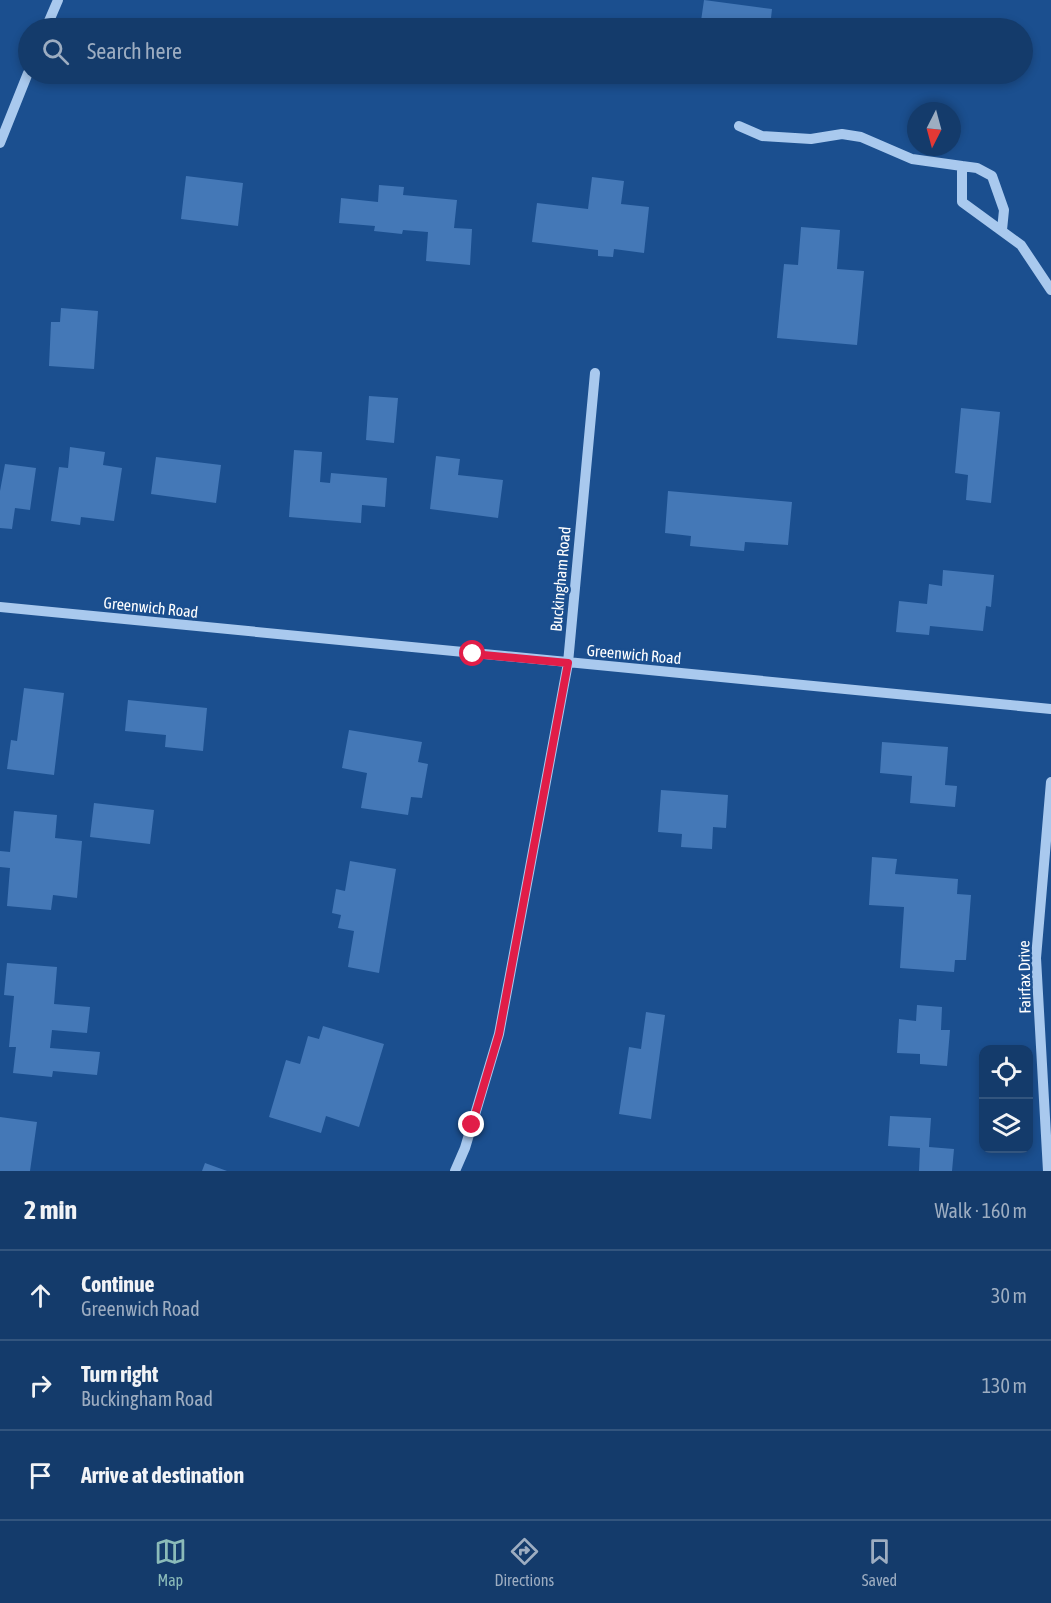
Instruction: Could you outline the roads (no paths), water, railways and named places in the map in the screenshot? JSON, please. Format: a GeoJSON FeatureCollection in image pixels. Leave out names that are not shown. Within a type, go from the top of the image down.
{"type":"FeatureCollection","features":[{"type":"Feature","properties":{"kind":"street"},"geometry":{"type":"LineString","coordinates":[[50,18],[58,0]]}},
{"type":"Feature","properties":{"kind":"street"},"geometry":{"type":"LineString","coordinates":[[0,143],[24,84]]}},
{"type":"Feature","properties":{"kind":"street"},"geometry":{"type":"LineString","coordinates":[[739,126],[762,136],[811,139],[842,134],[861,137],[912,159],[977,168],[992,176],[1004,210],[1002,230]]}},
{"type":"Feature","properties":{"kind":"street"},"geometry":{"type":"LineString","coordinates":[[962,166],[962,202],[1020,245],[1051,290]]}},
{"type":"Feature","properties":{"kind":"street","name":"Buckingham Road"},"geometry":{"type":"LineString","coordinates":[[455,1171],[465,1148],[499,1034],[568,663],[595,373]]}},
{"type":"Feature","properties":{"kind":"street","name":"Greenwich Road"},"geometry":{"type":"LineString","coordinates":[[0,607],[1051,709]]}},
{"type":"Feature","properties":{"kind":"street","name":"Fairfax Drive"},"geometry":{"type":"LineString","coordinates":[[1048,1171],[1036,958],[1051,782]]}}]}
